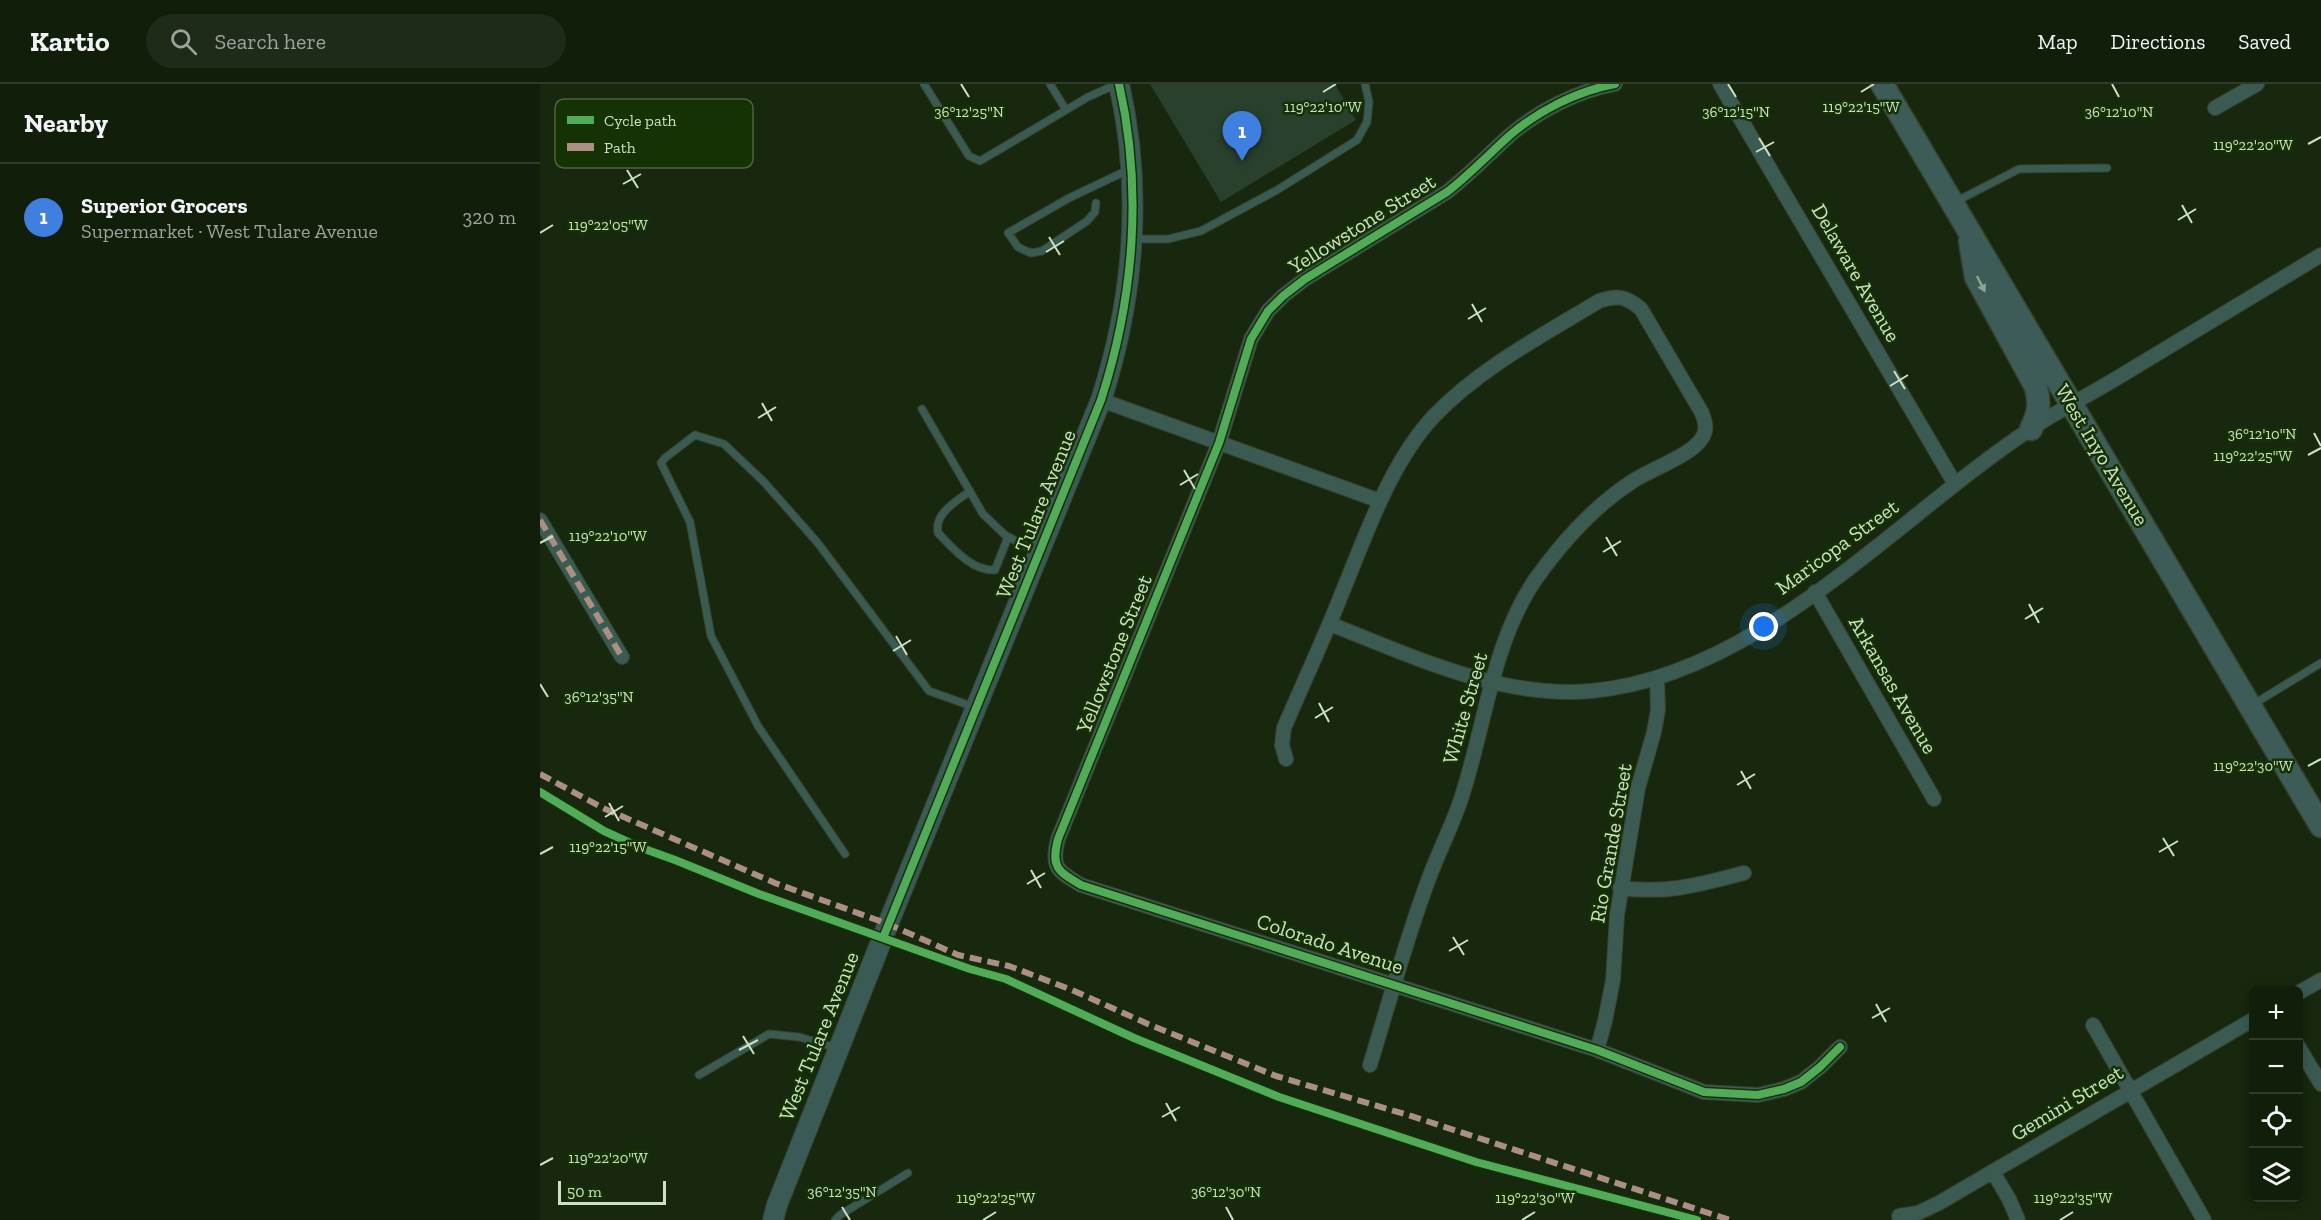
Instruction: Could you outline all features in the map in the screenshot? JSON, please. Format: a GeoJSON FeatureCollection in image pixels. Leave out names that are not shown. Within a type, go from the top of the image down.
{"type":"FeatureCollection","features":[{"type":"Feature","properties":{"kind":"main road","name":"West Tulare Avenue"},"geometry":{"type":"LineString","coordinates":[[773,1220],[839,1049],[1101,400],[1122,325],[1132,239],[1132,168],[1125,109],[1118,84]]}},
{"type":"Feature","properties":{"kind":"main road","name":"West Inyo Avenue"},"geometry":{"type":"LineString","coordinates":[[1882,84],[2321,826]]}},
{"type":"Feature","properties":{"kind":"main road"},"geometry":{"type":"LineString","coordinates":[[1968,228],[1976,277],[2036,387],[2040,405],[2038,416],[2031,429]]}},
{"type":"Feature","properties":{"kind":"street","name":"Yellowstone Street"},"geometry":{"type":"LineString","coordinates":[[1056,866],[1054,855],[1058,839],[1219,443],[1251,339],[1268,311],[1305,279],[1447,192],[1510,135],[1531,120],[1574,97],[1599,87],[1615,84]]}},
{"type":"Feature","properties":{"kind":"street","name":"Delaware Avenue"},"geometry":{"type":"LineString","coordinates":[[1720,84],[1954,484]]}},
{"type":"Feature","properties":{"kind":"street"},"geometry":{"type":"LineString","coordinates":[[2216,108],[2257,84]]}},
{"type":"Feature","properties":{"kind":"street","name":"Maricopa Street"},"geometry":{"type":"LineString","coordinates":[[1330,624],[1456,671],[1514,687],[1564,692],[1612,688],[1657,679],[1728,648],[1815,592],[1875,548],[1954,484],[2031,429],[2321,255]]}},
{"type":"Feature","properties":{"kind":"street","name":"White Street"},"geometry":{"type":"LineString","coordinates":[[1370,1065],[1428,879],[1461,798],[1506,636],[1518,610],[1534,581],[1570,536],[1614,494],[1660,465],[1684,454],[1697,444],[1705,435],[1706,424],[1702,413],[1641,309],[1624,297],[1615,296],[1599,301],[1491,369],[1458,394],[1433,417],[1413,444],[1380,501]]}},
{"type":"Feature","properties":{"kind":"street"},"geometry":{"type":"LineString","coordinates":[[1101,400],[1380,501],[1330,624],[1284,728],[1282,745],[1286,759]]}},
{"type":"Feature","properties":{"kind":"street"},"geometry":{"type":"LineString","coordinates":[[540,520],[622,657]]}},
{"type":"Feature","properties":{"kind":"street","name":"Arkansas Avenue"},"geometry":{"type":"LineString","coordinates":[[1815,592],[1934,800]]}},
{"type":"Feature","properties":{"kind":"street","name":"Rio Grande Street"},"geometry":{"type":"LineString","coordinates":[[1597,1050],[1613,980],[1620,888],[1638,788],[1658,710],[1657,679]]}},
{"type":"Feature","properties":{"kind":"street","name":"Colorado Avenue"},"geometry":{"type":"LineString","coordinates":[[1056,866],[1064,875],[1081,885],[1597,1050],[1704,1092],[1758,1095],[1784,1089],[1801,1082],[1840,1047]]}},
{"type":"Feature","properties":{"kind":"street"},"geometry":{"type":"LineString","coordinates":[[1620,888],[1659,891],[1684,889],[1744,873]]}},
{"type":"Feature","properties":{"kind":"street"},"geometry":{"type":"LineString","coordinates":[[2303,990],[2321,980]]}},
{"type":"Feature","properties":{"kind":"street","name":"Gemini Street"},"geometry":{"type":"LineString","coordinates":[[1899,1216],[1918,1213],[1939,1203],[2249,1021]]}},
{"type":"Feature","properties":{"kind":"street"},"geometry":{"type":"LineString","coordinates":[[2093,1025],[2204,1220]]}},
{"type":"Feature","properties":{"kind":"street"},"geometry":{"type":"LineString","coordinates":[[2303,1054],[2321,1084]]}},
{"type":"Feature","properties":{"kind":"street"},"geometry":{"type":"LineString","coordinates":[[1993,1172],[2018,1220]]}},
{"type":"Feature","properties":{"kind":"lane"},"geometry":{"type":"LineString","coordinates":[[924,84],[969,156],[980,161],[1066,110],[1118,84]]}},
{"type":"Feature","properties":{"kind":"lane"},"geometry":{"type":"LineString","coordinates":[[1050,84],[1066,110]]}},
{"type":"Feature","properties":{"kind":"lane"},"geometry":{"type":"LineString","coordinates":[[1132,239],[1168,239],[1201,231],[1277,190],[1357,140],[1367,122],[1369,102],[1365,84]]}},
{"type":"Feature","properties":{"kind":"lane"},"geometry":{"type":"LineString","coordinates":[[1096,204],[1095,212],[1088,221],[1042,251],[1031,253],[1018,247],[1008,233],[1069,198],[1132,168]]}},
{"type":"Feature","properties":{"kind":"lane"},"geometry":{"type":"LineString","coordinates":[[1953,203],[2019,169],[2107,168]]}},
{"type":"Feature","properties":{"kind":"lane"},"geometry":{"type":"LineString","coordinates":[[922,409],[983,514],[1008,537],[1039,553]]}},
{"type":"Feature","properties":{"kind":"lane"},"geometry":{"type":"LineString","coordinates":[[845,854],[758,726],[711,636],[690,522],[661,463],[665,458],[695,435],[724,444],[764,482],[817,542],[929,691],[976,708]]}},
{"type":"Feature","properties":{"kind":"lane"},"geometry":{"type":"LineString","coordinates":[[970,491],[940,515],[936,527],[938,533],[963,558],[985,570],[995,570],[1008,537]]}},
{"type":"Feature","properties":{"kind":"lane"},"geometry":{"type":"LineString","coordinates":[[2250,706],[2321,663]]}},
{"type":"Feature","properties":{"kind":"lane"},"geometry":{"type":"LineString","coordinates":[[699,1075],[769,1035],[799,1037],[839,1049]]}},
{"type":"Feature","properties":{"kind":"lane"},"geometry":{"type":"LineString","coordinates":[[835,1220],[908,1173]]}},
{"type":"Feature","properties":{"kind":"building"},"geometry":{"type":"Polygon","coordinates":[[[1150,84],[1335,84],[1356,120],[1221,202],[1150,84]]]}},
{"type":"Feature","properties":{"kind":"marked path"},"geometry":{"type":"LineString","coordinates":[[540,520],[622,657]]}},
{"type":"Feature","properties":{"kind":"marked path"},"geometry":{"type":"LineString","coordinates":[[540,774],[603,808],[775,883],[888,924],[958,955],[1009,966],[1072,990],[1148,1024],[1276,1076],[1408,1115],[1730,1220]]}},
{"type":"Feature","properties":{"kind":"cycle path"},"geometry":{"type":"LineString","coordinates":[[883,938],[1101,400],[1112,361],[1128,283],[1133,203],[1131,163],[1119,84]]}},
{"type":"Feature","properties":{"kind":"cycle path"},"geometry":{"type":"LineString","coordinates":[[1615,84],[1572,97],[1532,118],[1447,192],[1305,279],[1268,311],[1251,339],[1219,443],[1058,839],[1056,862],[1061,872],[1081,885],[1597,1050],[1704,1092],[1758,1095],[1784,1089],[1801,1082],[1840,1047]]}},
{"type":"Feature","properties":{"kind":"cycle path"},"geometry":{"type":"LineString","coordinates":[[540,792],[604,831],[639,847],[759,894],[970,969],[1006,979],[1134,1038],[1279,1097],[1476,1162],[1697,1220]]}},
{"type":"Feature","properties":{"kind":"place","name":"Superior Grocers"},"geometry":{"type":"Point","coordinates":[1242,161]}}]}
